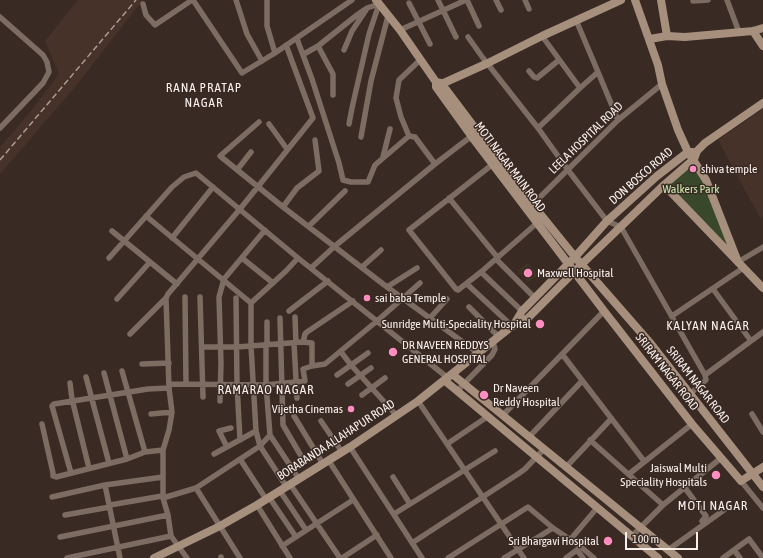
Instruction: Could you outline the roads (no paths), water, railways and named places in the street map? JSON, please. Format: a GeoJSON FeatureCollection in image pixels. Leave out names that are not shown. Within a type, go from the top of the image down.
{"type":"FeatureCollection","features":[{"type":"Feature","properties":{"kind":"street"},"geometry":{"type":"LineString","coordinates":[[143,4],[146,15],[155,25],[192,0],[242,73],[297,39],[352,0]]}},
{"type":"Feature","properties":{"kind":"street"},"geometry":{"type":"LineString","coordinates":[[236,0],[247,34],[262,61]]}},
{"type":"Feature","properties":{"kind":"street"},"geometry":{"type":"LineString","coordinates":[[267,0],[267,26],[274,53]]}},
{"type":"Feature","properties":{"kind":"street"},"geometry":{"type":"LineString","coordinates":[[438,0],[456,37]]}},
{"type":"Feature","properties":{"kind":"street"},"geometry":{"type":"LineString","coordinates":[[400,30],[466,0],[479,26]]}},
{"type":"Feature","properties":{"kind":"street"},"geometry":{"type":"LineString","coordinates":[[496,0],[501,10]]}},
{"type":"Feature","properties":{"kind":"street"},"geometry":{"type":"LineString","coordinates":[[525,0],[529,9]]}},
{"type":"Feature","properties":{"kind":"street"},"geometry":{"type":"LineString","coordinates":[[437,84],[488,64],[542,36],[621,0]]}},
{"type":"Feature","properties":{"kind":"street"},"geometry":{"type":"LineString","coordinates":[[635,0],[650,39],[662,84],[678,130],[688,152],[696,155],[741,265]]}},
{"type":"Feature","properties":{"kind":"street"},"geometry":{"type":"LineString","coordinates":[[661,0],[667,32]]}},
{"type":"Feature","properties":{"kind":"street"},"geometry":{"type":"LineString","coordinates":[[666,0],[668,21],[667,32]]}},
{"type":"Feature","properties":{"kind":"street"},"geometry":{"type":"LineString","coordinates":[[693,1],[708,0]]}},
{"type":"Feature","properties":{"kind":"street"},"geometry":{"type":"LineString","coordinates":[[727,0],[739,32]]}},
{"type":"Feature","properties":{"kind":"street"},"geometry":{"type":"LineString","coordinates":[[304,54],[318,46],[357,15],[377,2]]}},
{"type":"Feature","properties":{"kind":"street"},"geometry":{"type":"LineString","coordinates":[[349,124],[377,2]]}},
{"type":"Feature","properties":{"kind":"street","name":"MOTI NAGAR MAIN ROAD"},"geometry":{"type":"LineString","coordinates":[[377,2],[400,30],[437,84],[530,208],[537,224],[568,264]]}},
{"type":"Feature","properties":{"kind":"street"},"geometry":{"type":"LineString","coordinates":[[409,3],[430,44]]}},
{"type":"Feature","properties":{"kind":"street"},"geometry":{"type":"LineString","coordinates":[[344,50],[352,31],[367,8]]}},
{"type":"Feature","properties":{"kind":"street"},"geometry":{"type":"LineString","coordinates":[[361,137],[371,81],[388,16]]}},
{"type":"Feature","properties":{"kind":"street"},"geometry":{"type":"LineString","coordinates":[[0,17],[43,55],[47,62],[49,72],[43,83],[0,127]]}},
{"type":"Feature","properties":{"kind":"street"},"geometry":{"type":"LineString","coordinates":[[576,20],[618,120]]}},
{"type":"Feature","properties":{"kind":"street"},"geometry":{"type":"LineString","coordinates":[[650,39],[667,32],[685,36],[753,31],[763,28]]}},
{"type":"Feature","properties":{"kind":"street"},"geometry":{"type":"LineString","coordinates":[[753,31],[763,46]]}},
{"type":"Feature","properties":{"kind":"street"},"geometry":{"type":"LineString","coordinates":[[542,36],[580,88]]}},
{"type":"Feature","properties":{"kind":"street"},"geometry":{"type":"LineString","coordinates":[[468,37],[538,128],[607,222],[621,227],[705,375],[706,380],[690,394]]}},
{"type":"Feature","properties":{"kind":"street"},"geometry":{"type":"LineString","coordinates":[[297,39],[304,54],[339,163],[343,180],[350,182],[370,181],[375,165],[409,136],[415,137],[435,164]]}},
{"type":"Feature","properties":{"kind":"street"},"geometry":{"type":"LineString","coordinates":[[130,334],[166,298],[240,210],[313,118],[286,45]]}},
{"type":"Feature","properties":{"kind":"street"},"geometry":{"type":"LineString","coordinates":[[318,46],[333,74],[333,95]]}},
{"type":"Feature","properties":{"kind":"street"},"geometry":{"type":"LineString","coordinates":[[409,136],[401,117],[396,98],[400,80],[420,60]]}},
{"type":"Feature","properties":{"kind":"street"},"geometry":{"type":"LineString","coordinates":[[529,70],[534,77],[537,78],[559,60]]}},
{"type":"Feature","properties":{"kind":"street"},"geometry":{"type":"LineString","coordinates":[[538,128],[598,72]]}},
{"type":"Feature","properties":{"kind":"street","name":"LEELA HOSPITAL ROAD"},"geometry":{"type":"LineString","coordinates":[[530,208],[618,120],[662,84]]}},
{"type":"Feature","properties":{"kind":"street","name":"DON BOSCO ROAD"},"geometry":{"type":"LineString","coordinates":[[582,264],[714,137],[763,103]]}},
{"type":"Feature","properties":{"kind":"street"},"geometry":{"type":"LineString","coordinates":[[259,122],[220,156],[283,207],[478,353]]}},
{"type":"Feature","properties":{"kind":"street"},"geometry":{"type":"LineString","coordinates":[[269,124],[288,149]]}},
{"type":"Feature","properties":{"kind":"street"},"geometry":{"type":"LineString","coordinates":[[383,158],[390,129]]}},
{"type":"Feature","properties":{"kind":"street"},"geometry":{"type":"LineString","coordinates":[[311,268],[335,246],[435,164],[475,134]]}},
{"type":"Feature","properties":{"kind":"street","name":"MOTI NAGAR MAIN ROAD"},"geometry":{"type":"LineString","coordinates":[[475,134],[493,164],[530,208],[575,257]]}},
{"type":"Feature","properties":{"kind":"street"},"geometry":{"type":"LineString","coordinates":[[283,207],[297,188],[320,171],[315,140]]}},
{"type":"Feature","properties":{"kind":"street"},"geometry":{"type":"LineString","coordinates":[[237,170],[251,152]]}},
{"type":"Feature","properties":{"kind":"street","name":"DON BOSCO ROAD"},"geometry":{"type":"LineString","coordinates":[[575,257],[607,222],[657,176],[688,152]]}},
{"type":"Feature","properties":{"kind":"street"},"geometry":{"type":"LineString","coordinates":[[493,164],[408,230],[456,289],[460,289],[537,224]]}},
{"type":"Feature","properties":{"kind":"street"},"geometry":{"type":"LineString","coordinates":[[109,258],[172,187],[184,177],[196,173],[298,258],[448,377],[465,384],[678,558]]}},
{"type":"Feature","properties":{"kind":"street"},"geometry":{"type":"LineString","coordinates":[[664,185],[763,288]]}},
{"type":"Feature","properties":{"kind":"street"},"geometry":{"type":"LineString","coordinates":[[172,238],[213,187]]}},
{"type":"Feature","properties":{"kind":"street"},"geometry":{"type":"LineString","coordinates":[[309,226],[345,191]]}},
{"type":"Feature","properties":{"kind":"street"},"geometry":{"type":"LineString","coordinates":[[449,198],[497,258],[535,298]]}},
{"type":"Feature","properties":{"kind":"street"},"geometry":{"type":"LineString","coordinates":[[146,216],[251,303]]}},
{"type":"Feature","properties":{"kind":"street"},"geometry":{"type":"LineString","coordinates":[[220,401],[219,297],[224,280],[265,230]]}},
{"type":"Feature","properties":{"kind":"street"},"geometry":{"type":"LineString","coordinates":[[112,231],[177,284]]}},
{"type":"Feature","properties":{"kind":"street"},"geometry":{"type":"LineString","coordinates":[[672,316],[713,289],[763,247]]}},
{"type":"Feature","properties":{"kind":"street"},"geometry":{"type":"LineString","coordinates":[[362,267],[381,250]]}},
{"type":"Feature","properties":{"kind":"street","name":"SRIRAM NAGAR ROAD"},"geometry":{"type":"LineString","coordinates":[[575,257],[651,344],[763,487]]}},
{"type":"Feature","properties":{"kind":"street","name":"BORABANDA ALLAHAPUR ROAD"},"geometry":{"type":"LineString","coordinates":[[512,326],[522,311],[575,257]]}},
{"type":"Feature","properties":{"kind":"street"},"geometry":{"type":"LineString","coordinates":[[242,258],[273,283]]}},
{"type":"Feature","properties":{"kind":"street"},"geometry":{"type":"LineString","coordinates":[[298,258],[251,303],[252,385],[256,431],[260,446],[285,487],[306,530]]}},
{"type":"Feature","properties":{"kind":"street"},"geometry":{"type":"LineString","coordinates":[[117,299],[150,262]]}},
{"type":"Feature","properties":{"kind":"street","name":"SRIRAM NAGAR ROAD"},"geometry":{"type":"LineString","coordinates":[[568,264],[692,424],[741,482]]}},
{"type":"Feature","properties":{"kind":"street","name":"BORABANDA ALLAHAPUR ROAD"},"geometry":{"type":"LineString","coordinates":[[158,557],[220,526],[257,505],[350,447],[418,400],[512,326],[528,318],[582,264]]}},
{"type":"Feature","properties":{"kind":"street"},"geometry":{"type":"LineString","coordinates":[[387,286],[417,268]]}},
{"type":"Feature","properties":{"kind":"street"},"geometry":{"type":"LineString","coordinates":[[481,272],[522,311]]}},
{"type":"Feature","properties":{"kind":"street"},"geometry":{"type":"LineString","coordinates":[[289,311],[328,281]]}},
{"type":"Feature","properties":{"kind":"street"},"geometry":{"type":"LineString","coordinates":[[71,473],[52,406],[56,403],[72,402],[186,384],[266,385],[305,381],[303,370],[312,366],[325,364],[341,352],[420,283]]}},
{"type":"Feature","properties":{"kind":"street"},"geometry":{"type":"LineString","coordinates":[[467,284],[512,326]]}},
{"type":"Feature","properties":{"kind":"street"},"geometry":{"type":"LineString","coordinates":[[713,289],[751,341]]}},
{"type":"Feature","properties":{"kind":"street"},"geometry":{"type":"LineString","coordinates":[[185,297],[186,384]]}},
{"type":"Feature","properties":{"kind":"street"},"geometry":{"type":"LineString","coordinates":[[200,297],[203,397]]}},
{"type":"Feature","properties":{"kind":"street"},"geometry":{"type":"LineString","coordinates":[[166,298],[169,386],[172,412],[164,450],[163,498],[168,515],[171,536],[187,558]]}},
{"type":"Feature","properties":{"kind":"street"},"geometry":{"type":"LineString","coordinates":[[236,298],[237,385],[240,440]]}},
{"type":"Feature","properties":{"kind":"street"},"geometry":{"type":"LineString","coordinates":[[430,318],[447,299]]}},
{"type":"Feature","properties":{"kind":"street"},"geometry":{"type":"LineString","coordinates":[[303,342],[307,332],[353,301]]}},
{"type":"Feature","properties":{"kind":"street"},"geometry":{"type":"LineString","coordinates":[[456,391],[465,384],[492,355],[495,349],[496,339],[469,307]]}},
{"type":"Feature","properties":{"kind":"street"},"geometry":{"type":"LineString","coordinates":[[503,415],[604,312]]}},
{"type":"Feature","properties":{"kind":"street"},"geometry":{"type":"LineString","coordinates":[[295,317],[297,398]]}},
{"type":"Feature","properties":{"kind":"street"},"geometry":{"type":"LineString","coordinates":[[280,318],[283,425],[304,460]]}},
{"type":"Feature","properties":{"kind":"street"},"geometry":{"type":"LineString","coordinates":[[267,322],[266,385],[270,435],[299,479]]}},
{"type":"Feature","properties":{"kind":"street"},"geometry":{"type":"LineString","coordinates":[[705,375],[763,332]]}},
{"type":"Feature","properties":{"kind":"street"},"geometry":{"type":"LineString","coordinates":[[202,347],[219,348],[303,342],[312,343],[312,366]]}},
{"type":"Feature","properties":{"kind":"street"},"geometry":{"type":"LineString","coordinates":[[341,352],[396,415]]}},
{"type":"Feature","properties":{"kind":"street"},"geometry":{"type":"LineString","coordinates":[[337,375],[368,353]]}},
{"type":"Feature","properties":{"kind":"street"},"geometry":{"type":"LineString","coordinates":[[562,354],[644,461]]}},
{"type":"Feature","properties":{"kind":"street"},"geometry":{"type":"LineString","coordinates":[[142,364],[169,363]]}},
{"type":"Feature","properties":{"kind":"street"},"geometry":{"type":"LineString","coordinates":[[348,384],[371,368]]}},
{"type":"Feature","properties":{"kind":"street"},"geometry":{"type":"LineString","coordinates":[[122,371],[145,452]]}},
{"type":"Feature","properties":{"kind":"street"},"geometry":{"type":"LineString","coordinates":[[104,373],[127,458]]}},
{"type":"Feature","properties":{"kind":"street"},"geometry":{"type":"LineString","coordinates":[[86,377],[109,463]]}},
{"type":"Feature","properties":{"kind":"street"},"geometry":{"type":"LineString","coordinates":[[448,377],[456,391],[658,558]]}},
{"type":"Feature","properties":{"kind":"street"},"geometry":{"type":"LineString","coordinates":[[362,395],[385,378]]}},
{"type":"Feature","properties":{"kind":"street"},"geometry":{"type":"LineString","coordinates":[[529,437],[582,381]]}},
{"type":"Feature","properties":{"kind":"street"},"geometry":{"type":"LineString","coordinates":[[70,383],[72,402],[89,468]]}},
{"type":"Feature","properties":{"kind":"street"},"geometry":{"type":"LineString","coordinates":[[418,400],[500,525],[524,558]]}},
{"type":"Feature","properties":{"kind":"street"},"geometry":{"type":"LineString","coordinates":[[151,414],[172,412]]}},
{"type":"Feature","properties":{"kind":"street"},"geometry":{"type":"LineString","coordinates":[[752,414],[762,430]]}},
{"type":"Feature","properties":{"kind":"street"},"geometry":{"type":"LineString","coordinates":[[294,416],[353,500],[391,558]]}},
{"type":"Feature","properties":{"kind":"street"},"geometry":{"type":"LineString","coordinates":[[447,444],[487,417]]}},
{"type":"Feature","properties":{"kind":"street"},"geometry":{"type":"LineString","coordinates":[[566,467],[611,419]]}},
{"type":"Feature","properties":{"kind":"street"},"geometry":{"type":"LineString","coordinates":[[321,421],[342,452]]}},
{"type":"Feature","properties":{"kind":"street"},"geometry":{"type":"LineString","coordinates":[[42,424],[53,476],[56,477],[145,452],[164,450]]}},
{"type":"Feature","properties":{"kind":"street"},"geometry":{"type":"LineString","coordinates":[[629,474],[692,424]]}},
{"type":"Feature","properties":{"kind":"street"},"geometry":{"type":"LineString","coordinates":[[227,447],[220,431],[231,428]]}},
{"type":"Feature","properties":{"kind":"street"},"geometry":{"type":"LineString","coordinates":[[214,454],[256,431]]}},
{"type":"Feature","properties":{"kind":"street"},"geometry":{"type":"LineString","coordinates":[[65,515],[110,507],[110,505],[162,496],[163,498],[196,488],[260,446],[270,435]]}},
{"type":"Feature","properties":{"kind":"street"},"geometry":{"type":"LineString","coordinates":[[590,440],[663,505]]}},
{"type":"Feature","properties":{"kind":"street"},"geometry":{"type":"LineString","coordinates":[[350,447],[422,558]]}},
{"type":"Feature","properties":{"kind":"street"},"geometry":{"type":"LineString","coordinates":[[412,543],[518,474],[544,449]]}},
{"type":"Feature","properties":{"kind":"street"},"geometry":{"type":"LineString","coordinates":[[394,514],[495,451]]}},
{"type":"Feature","properties":{"kind":"street"},"geometry":{"type":"LineString","coordinates":[[632,536],[663,505],[721,458]]}},
{"type":"Feature","properties":{"kind":"street"},"geometry":{"type":"LineString","coordinates":[[240,459],[296,537]]}},
{"type":"Feature","properties":{"kind":"street"},"geometry":{"type":"LineString","coordinates":[[763,467],[741,482],[763,508]]}},
{"type":"Feature","properties":{"kind":"street"},"geometry":{"type":"LineString","coordinates":[[52,497],[105,485],[163,477]]}},
{"type":"Feature","properties":{"kind":"street"},"geometry":{"type":"LineString","coordinates":[[394,477],[410,504]]}},
{"type":"Feature","properties":{"kind":"street"},"geometry":{"type":"LineString","coordinates":[[105,485],[120,558]]}},
{"type":"Feature","properties":{"kind":"street"},"geometry":{"type":"LineString","coordinates":[[285,487],[317,523],[341,558],[376,535]]}},
{"type":"Feature","properties":{"kind":"street"},"geometry":{"type":"LineString","coordinates":[[196,488],[240,558]]}},
{"type":"Feature","properties":{"kind":"street"},"geometry":{"type":"LineString","coordinates":[[685,488],[706,516],[702,521]]}},
{"type":"Feature","properties":{"kind":"street"},"geometry":{"type":"LineString","coordinates":[[282,546],[353,500]]}},
{"type":"Feature","properties":{"kind":"street"},"geometry":{"type":"LineString","coordinates":[[257,505],[290,558]]}},
{"type":"Feature","properties":{"kind":"street"},"geometry":{"type":"LineString","coordinates":[[448,558],[528,507],[570,540],[579,549],[594,558]]}},
{"type":"Feature","properties":{"kind":"street"},"geometry":{"type":"LineString","coordinates":[[570,540],[598,508]]}},
{"type":"Feature","properties":{"kind":"street"},"geometry":{"type":"LineString","coordinates":[[668,550],[724,510]]}},
{"type":"Feature","properties":{"kind":"street"},"geometry":{"type":"LineString","coordinates":[[60,537],[168,515]]}},
{"type":"Feature","properties":{"kind":"street"},"geometry":{"type":"LineString","coordinates":[[504,558],[553,528]]}},
{"type":"Feature","properties":{"kind":"street"},"geometry":{"type":"LineString","coordinates":[[67,558],[171,536]]}},
{"type":"Feature","properties":{"kind":"street"},"geometry":{"type":"LineString","coordinates":[[723,558],[749,539],[762,558]]}},
{"type":"Feature","properties":{"kind":"street"},"geometry":{"type":"LineString","coordinates":[[566,558],[579,549]]}},
{"type":"Feature","properties":{"kind":"street"},"geometry":{"type":"LineString","coordinates":[[579,549],[583,558]]}},
{"type":"Feature","properties":{"kind":"street"},"geometry":{"type":"LineString","coordinates":[[734,550],[740,558]]}},
{"type":"Feature","properties":{"kind":"railway"},"geometry":{"type":"LineString","coordinates":[[0,160],[136,0]]}},
{"type":"Feature","properties":{"kind":"place","name":"shiva temple"},"geometry":{"type":"Point","coordinates":[693,169]}},
{"type":"Feature","properties":{"kind":"place","name":"Maxwell Hospital"},"geometry":{"type":"Point","coordinates":[528,273]}},
{"type":"Feature","properties":{"kind":"place","name":"sai baba Temple"},"geometry":{"type":"Point","coordinates":[367,298]}},
{"type":"Feature","properties":{"kind":"place","name":"Sunridge Multi-Speciality Hospital"},"geometry":{"type":"Point","coordinates":[540,324]}},
{"type":"Feature","properties":{"kind":"place","name":"DR NAVEEN REDDYS GENERAL HOSPITAL"},"geometry":{"type":"Point","coordinates":[393,352]}},
{"type":"Feature","properties":{"kind":"place","name":"Dr Naveen Reddy Hospital"},"geometry":{"type":"Point","coordinates":[484,395]}},
{"type":"Feature","properties":{"kind":"place","name":"Vijetha Cinemas"},"geometry":{"type":"Point","coordinates":[351,409]}},
{"type":"Feature","properties":{"kind":"place","name":"Jaiswal Multi Speciality Hospitals"},"geometry":{"type":"Point","coordinates":[716,475]}},
{"type":"Feature","properties":{"kind":"place","name":"Sri Bhargavi Hospital"},"geometry":{"type":"Point","coordinates":[608,541]}},
{"type":"Feature","properties":{"kind":"district","name":"RANA PRATAP NAGAR"},"geometry":{"type":"Point","coordinates":[204,96]}},
{"type":"Feature","properties":{"kind":"district","name":"KALYAN NAGAR"},"geometry":{"type":"Point","coordinates":[708,326]}},
{"type":"Feature","properties":{"kind":"district","name":"RAMARAO NAGAR"},"geometry":{"type":"Point","coordinates":[266,390]}},
{"type":"Feature","properties":{"kind":"district","name":"MOTI NAGAR"},"geometry":{"type":"Point","coordinates":[713,506]}},
{"type":"Feature","properties":{"kind":"park label","name":"Walkers Park"},"geometry":{"type":"Point","coordinates":[691,189]}}]}
